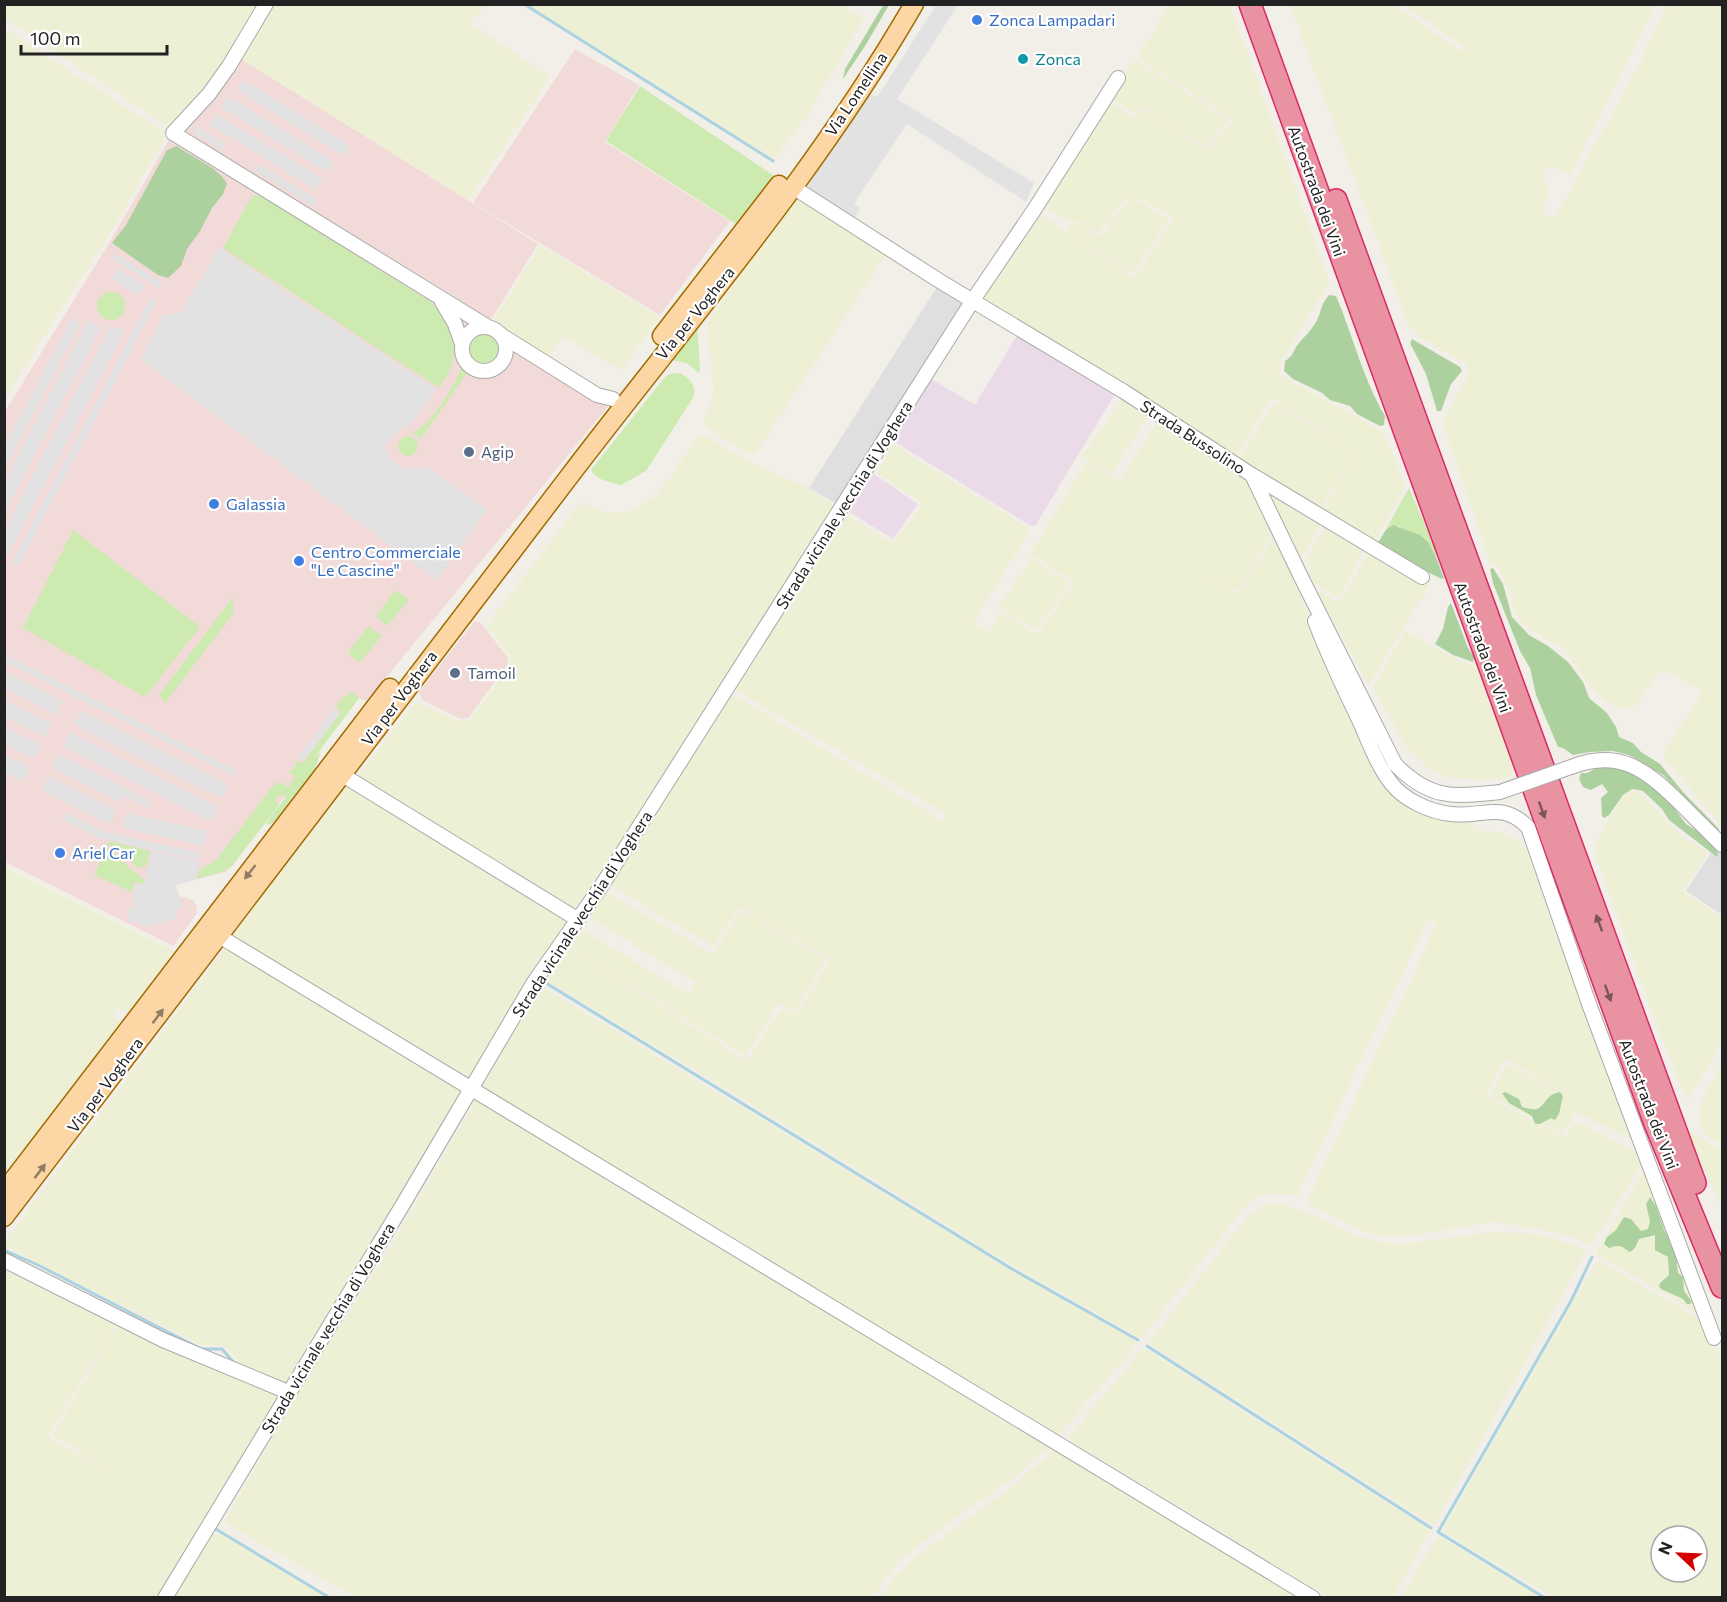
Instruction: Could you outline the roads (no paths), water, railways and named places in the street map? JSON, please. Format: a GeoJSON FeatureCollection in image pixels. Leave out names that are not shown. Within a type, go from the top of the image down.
{"type":"FeatureCollection","features":[{"type":"Feature","properties":{"kind":"highway","name":"Autostrada dei Vini"},"geometry":{"type":"LineString","coordinates":[[1250,4],[1654,1121],[1722,1287]]}},
{"type":"Feature","properties":{"kind":"highway","name":"Autostrada dei Vini"},"geometry":{"type":"LineString","coordinates":[[1264,4],[1656,1081],[1722,1253]]}},
{"type":"Feature","properties":{"kind":"main road","name":"Via Lomellina"},"geometry":{"type":"LineString","coordinates":[[792,182],[901,4]]}},
{"type":"Feature","properties":{"kind":"main road","name":"Via Lomellina"},"geometry":{"type":"LineString","coordinates":[[792,182],[866,80],[914,4]]}},
{"type":"Feature","properties":{"kind":"main road","name":"Via per Voghera"},"geometry":{"type":"LineString","coordinates":[[4,1192],[613,399],[792,182]]}},
{"type":"Feature","properties":{"kind":"main road","name":"Via per Voghera"},"geometry":{"type":"LineString","coordinates":[[4,1217],[644,378],[727,274],[792,182]]}},
{"type":"Feature","properties":{"kind":"street"},"geometry":{"type":"LineString","coordinates":[[266,4],[216,85],[173,134],[597,394],[613,399]]}},
{"type":"Feature","properties":{"kind":"street","name":"Strada vicinale vecchia di Voghera"},"geometry":{"type":"LineString","coordinates":[[165,1598],[534,982],[602,885],[973,300],[1034,210],[1118,78]]}},
{"type":"Feature","properties":{"kind":"street","name":"Strada Bussolino"},"geometry":{"type":"LineString","coordinates":[[792,182],[938,280],[1123,391],[1252,475],[1395,764],[1415,782],[1453,796],[1500,792],[1587,761],[1605,759],[1640,768],[1655,779],[1722,845]]}},
{"type":"Feature","properties":{"kind":"street"},"geometry":{"type":"LineString","coordinates":[[438,298],[455,324],[462,344],[463,359],[467,365],[481,372],[496,368],[504,359],[506,348],[501,335]]}},
{"type":"Feature","properties":{"kind":"street"},"geometry":{"type":"LineString","coordinates":[[462,344],[464,338],[474,328],[488,327]]}},
{"type":"Feature","properties":{"kind":"street"},"geometry":{"type":"LineString","coordinates":[[1252,475],[1422,577]]}},
{"type":"Feature","properties":{"kind":"street"},"geometry":{"type":"LineString","coordinates":[[1302,579],[1315,623],[1329,656],[1374,752],[1392,784],[1412,800],[1430,809],[1449,814],[1469,815],[1502,811],[1517,816],[1528,827],[1589,1004],[1714,1338]]}},
{"type":"Feature","properties":{"kind":"street"},"geometry":{"type":"LineString","coordinates":[[341,774],[577,919]]}},
{"type":"Feature","properties":{"kind":"street"},"geometry":{"type":"LineString","coordinates":[[219,936],[1313,1598]]}},
{"type":"Feature","properties":{"kind":"street"},"geometry":{"type":"LineString","coordinates":[[4,1260],[163,1340],[288,1392]]}},
{"type":"Feature","properties":{"kind":"waterway"},"geometry":{"type":"LineString","coordinates":[[524,4],[773,161]]}},
{"type":"Feature","properties":{"kind":"waterway"},"geometry":{"type":"LineString","coordinates":[[541,980],[1012,1269],[1138,1340]]}},
{"type":"Feature","properties":{"kind":"waterway"},"geometry":{"type":"LineString","coordinates":[[4,1250],[38,1265],[201,1349],[222,1349],[236,1365]]}},
{"type":"Feature","properties":{"kind":"waterway"},"geometry":{"type":"LineString","coordinates":[[1545,1598],[1438,1532],[1571,1301],[1592,1257]]}},
{"type":"Feature","properties":{"kind":"waterway"},"geometry":{"type":"LineString","coordinates":[[1147,1346],[1431,1528]]}},
{"type":"Feature","properties":{"kind":"waterway"},"geometry":{"type":"LineString","coordinates":[[214,1528],[330,1598]]}},
{"type":"Feature","properties":{"kind":"place","name":"Zonca Lampadari"},"geometry":{"type":"Point","coordinates":[977,20]}},
{"type":"Feature","properties":{"kind":"place","name":"Zonca"},"geometry":{"type":"Point","coordinates":[1023,59]}},
{"type":"Feature","properties":{"kind":"place","name":"Agip"},"geometry":{"type":"Point","coordinates":[469,452]}},
{"type":"Feature","properties":{"kind":"place","name":"Galassia"},"geometry":{"type":"Point","coordinates":[214,504]}},
{"type":"Feature","properties":{"kind":"place","name":"Centro Commerciale \"Le Cascine\""},"geometry":{"type":"Point","coordinates":[299,561]}},
{"type":"Feature","properties":{"kind":"place","name":"Tamoil"},"geometry":{"type":"Point","coordinates":[455,673]}},
{"type":"Feature","properties":{"kind":"place","name":"Ariel Car"},"geometry":{"type":"Point","coordinates":[60,853]}}]}
